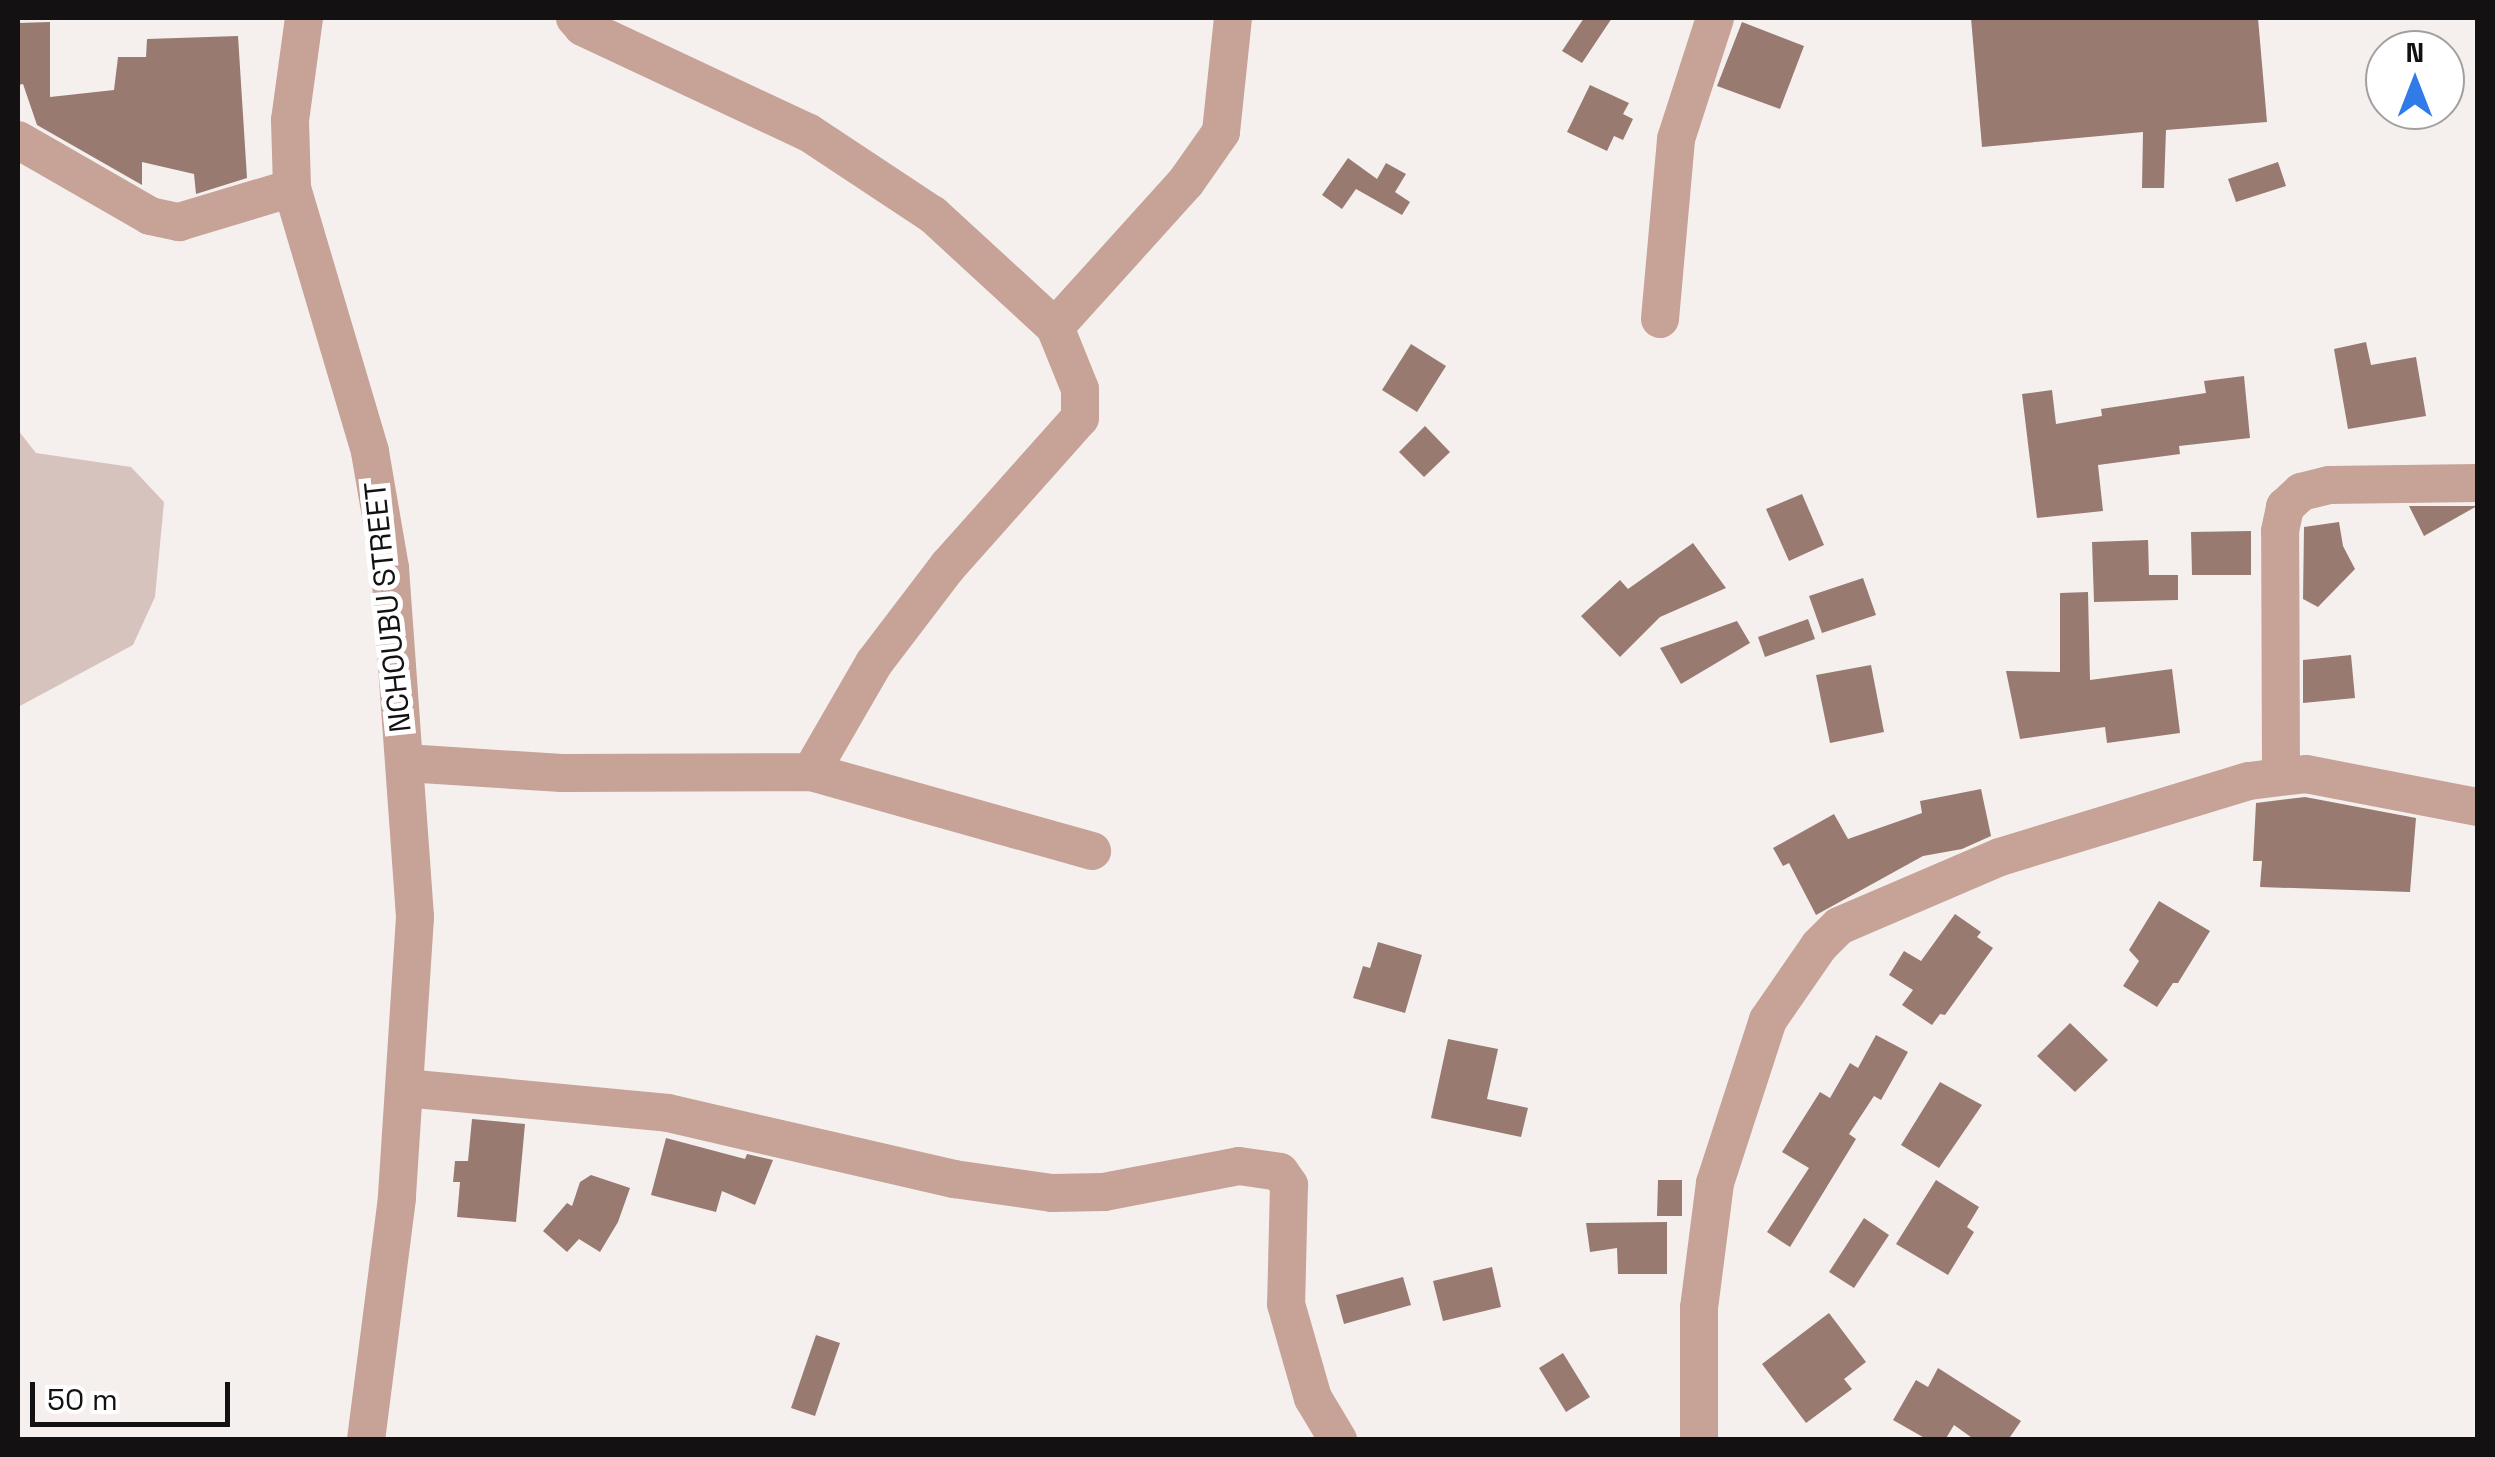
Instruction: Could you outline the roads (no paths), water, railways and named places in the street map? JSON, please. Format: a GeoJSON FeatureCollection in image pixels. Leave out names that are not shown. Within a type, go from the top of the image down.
{"type":"FeatureCollection","features":[{"type":"Feature","properties":{"kind":"street","name":"NCHOUBU STREET"},"geometry":{"type":"LineString","coordinates":[[304,18],[290,120],[292,188],[370,452],[390,568],[415,917],[397,1198],[366,1440]]}},
{"type":"Feature","properties":{"kind":"street"},"geometry":{"type":"LineString","coordinates":[[575,18],[583,27],[809,133],[933,215],[1055,327],[1080,388],[1080,418],[948,566],[874,663],[811,772]]}},
{"type":"Feature","properties":{"kind":"street"},"geometry":{"type":"LineString","coordinates":[[1055,327],[1186,182],[1221,132],[1233,18]]}},
{"type":"Feature","properties":{"kind":"street"},"geometry":{"type":"LineString","coordinates":[[1660,319],[1676,138],[1716,18]]}},
{"type":"Feature","properties":{"kind":"street"},"geometry":{"type":"LineString","coordinates":[[18,140],[150,216],[179,222],[292,188]]}},
{"type":"Feature","properties":{"kind":"street"},"geometry":{"type":"LineString","coordinates":[[2282,775],[2280,532],[2286,508],[2300,492],[2330,485],[2478,483]]}},
{"type":"Feature","properties":{"kind":"street"},"geometry":{"type":"LineString","coordinates":[[406,763],[562,773],[811,772],[1092,851]]}},
{"type":"Feature","properties":{"kind":"street"},"geometry":{"type":"LineString","coordinates":[[1699,1440],[1699,1308],[1715,1183],[1768,1020],[1818,946],[1839,926],[2000,857],[2249,780],[2282,775],[2341,779],[2478,807]]}},
{"type":"Feature","properties":{"kind":"street"},"geometry":{"type":"LineString","coordinates":[[405,1088],[668,1113],[954,1179],[1052,1194],[1104,1192],[1239,1166],[1280,1172],[1289,1184],[1286,1304],[1314,1398],[1338,1440]]}}]}
